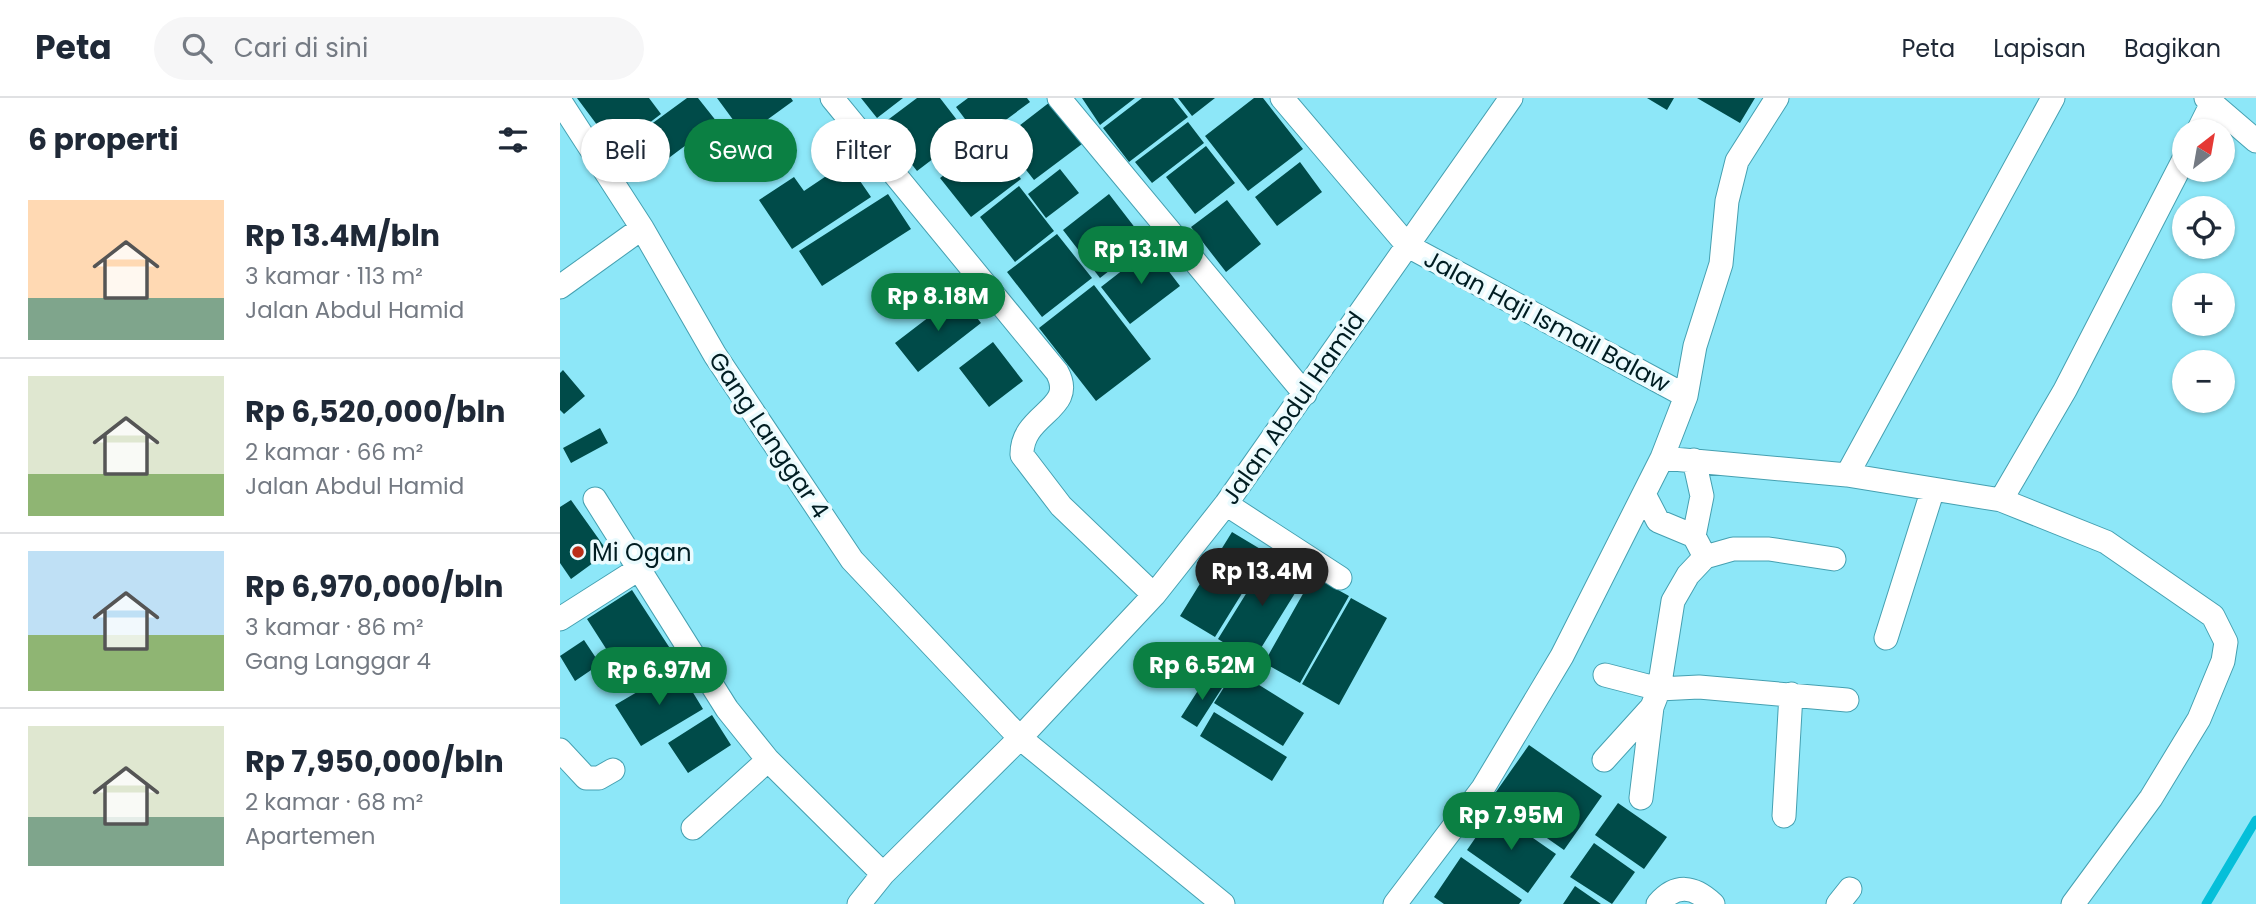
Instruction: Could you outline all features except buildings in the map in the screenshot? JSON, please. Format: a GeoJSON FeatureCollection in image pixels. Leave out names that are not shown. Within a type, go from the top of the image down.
{"type":"FeatureCollection","features":[{"type":"Feature","properties":{"kind":"street"},"geometry":{"type":"LineString","coordinates":[[832,98],[1057,372],[1062,382],[1062,393],[1056,405],[1024,434],[1022,455],[1061,506],[1154,595]]}},
{"type":"Feature","properties":{"kind":"street"},"geometry":{"type":"LineString","coordinates":[[1059,98],[1305,394]]}},
{"type":"Feature","properties":{"kind":"street","name":"Jalan Haji Ismail Balaw"},"geometry":{"type":"LineString","coordinates":[[1282,98],[1408,246],[1686,396]]}},
{"type":"Feature","properties":{"kind":"street","name":"Jalan Haji Ismail Balaw"},"geometry":{"type":"LineString","coordinates":[[1408,246],[1511,98]]}},
{"type":"Feature","properties":{"kind":"street"},"geometry":{"type":"LineString","coordinates":[[1395,904],[1483,788],[1562,656],[1662,458],[1686,396],[1695,346],[1721,264],[1727,201],[1737,161],[1777,98]]}},
{"type":"Feature","properties":{"kind":"street"},"geometry":{"type":"LineString","coordinates":[[1847,475],[1930,329],[2053,98]]}},
{"type":"Feature","properties":{"kind":"street"},"geometry":{"type":"LineString","coordinates":[[2202,119],[2208,102],[2256,141]]}},
{"type":"Feature","properties":{"kind":"street","name":"Gang Langgar 4"},"geometry":{"type":"LineString","coordinates":[[561,106],[642,228],[715,355],[852,559],[1020,738],[1223,904]]}},
{"type":"Feature","properties":{"kind":"street"},"geometry":{"type":"LineString","coordinates":[[2001,500],[2065,390],[2172,182]]}},
{"type":"Feature","properties":{"kind":"street"},"geometry":{"type":"LineString","coordinates":[[560,287],[642,228]]}},
{"type":"Feature","properties":{"kind":"street","name":"Jalan Abdul Hamid"},"geometry":{"type":"LineString","coordinates":[[859,904],[883,874],[1020,738],[1154,595],[1226,504],[1408,246]]}},
{"type":"Feature","properties":{"kind":"street"},"geometry":{"type":"LineString","coordinates":[[1662,458],[1847,475],[2001,500],[2106,542],[2213,616],[2226,642],[2223,662],[2199,719],[2151,797],[2073,904]]}},
{"type":"Feature","properties":{"kind":"street"},"geometry":{"type":"LineString","coordinates":[[1693,460],[1702,496],[1694,536],[1705,557]]}},
{"type":"Feature","properties":{"kind":"street"},"geometry":{"type":"LineString","coordinates":[[1886,638],[1933,489]]}},
{"type":"Feature","properties":{"kind":"street"},"geometry":{"type":"LineString","coordinates":[[1644,494],[1658,521],[1694,536]]}},
{"type":"Feature","properties":{"kind":"street"},"geometry":{"type":"LineString","coordinates":[[595,499],[637,570],[727,709],[768,760],[883,874]]}},
{"type":"Feature","properties":{"kind":"street"},"geometry":{"type":"LineString","coordinates":[[1226,504],[1340,579]]}},
{"type":"Feature","properties":{"kind":"street"},"geometry":{"type":"LineString","coordinates":[[1641,798],[1672,601],[1688,575],[1705,557],[1733,549],[1769,549],[1834,559]]}},
{"type":"Feature","properties":{"kind":"street"},"geometry":{"type":"LineString","coordinates":[[560,619],[637,570]]}},
{"type":"Feature","properties":{"kind":"street"},"geometry":{"type":"LineString","coordinates":[[1605,675],[1655,698]]}},
{"type":"Feature","properties":{"kind":"street"},"geometry":{"type":"LineString","coordinates":[[1604,760],[1655,698],[1699,687],[1847,700]]}},
{"type":"Feature","properties":{"kind":"street"},"geometry":{"type":"LineString","coordinates":[[1784,816],[1791,694]]}},
{"type":"Feature","properties":{"kind":"street"},"geometry":{"type":"LineString","coordinates":[[560,750],[586,778],[599,778],[613,770]]}},
{"type":"Feature","properties":{"kind":"street"},"geometry":{"type":"LineString","coordinates":[[693,828],[768,760]]}},
{"type":"Feature","properties":{"kind":"street"},"geometry":{"type":"LineString","coordinates":[[1658,904],[1667,893],[1679,888],[1698,892],[1713,904]]}},
{"type":"Feature","properties":{"kind":"waterway"},"geometry":{"type":"LineString","coordinates":[[2206,904],[2256,820]]}},
{"type":"Feature","properties":{"kind":"place","name":"Mi Ogan"},"geometry":{"type":"Point","coordinates":[578,552]}}]}
